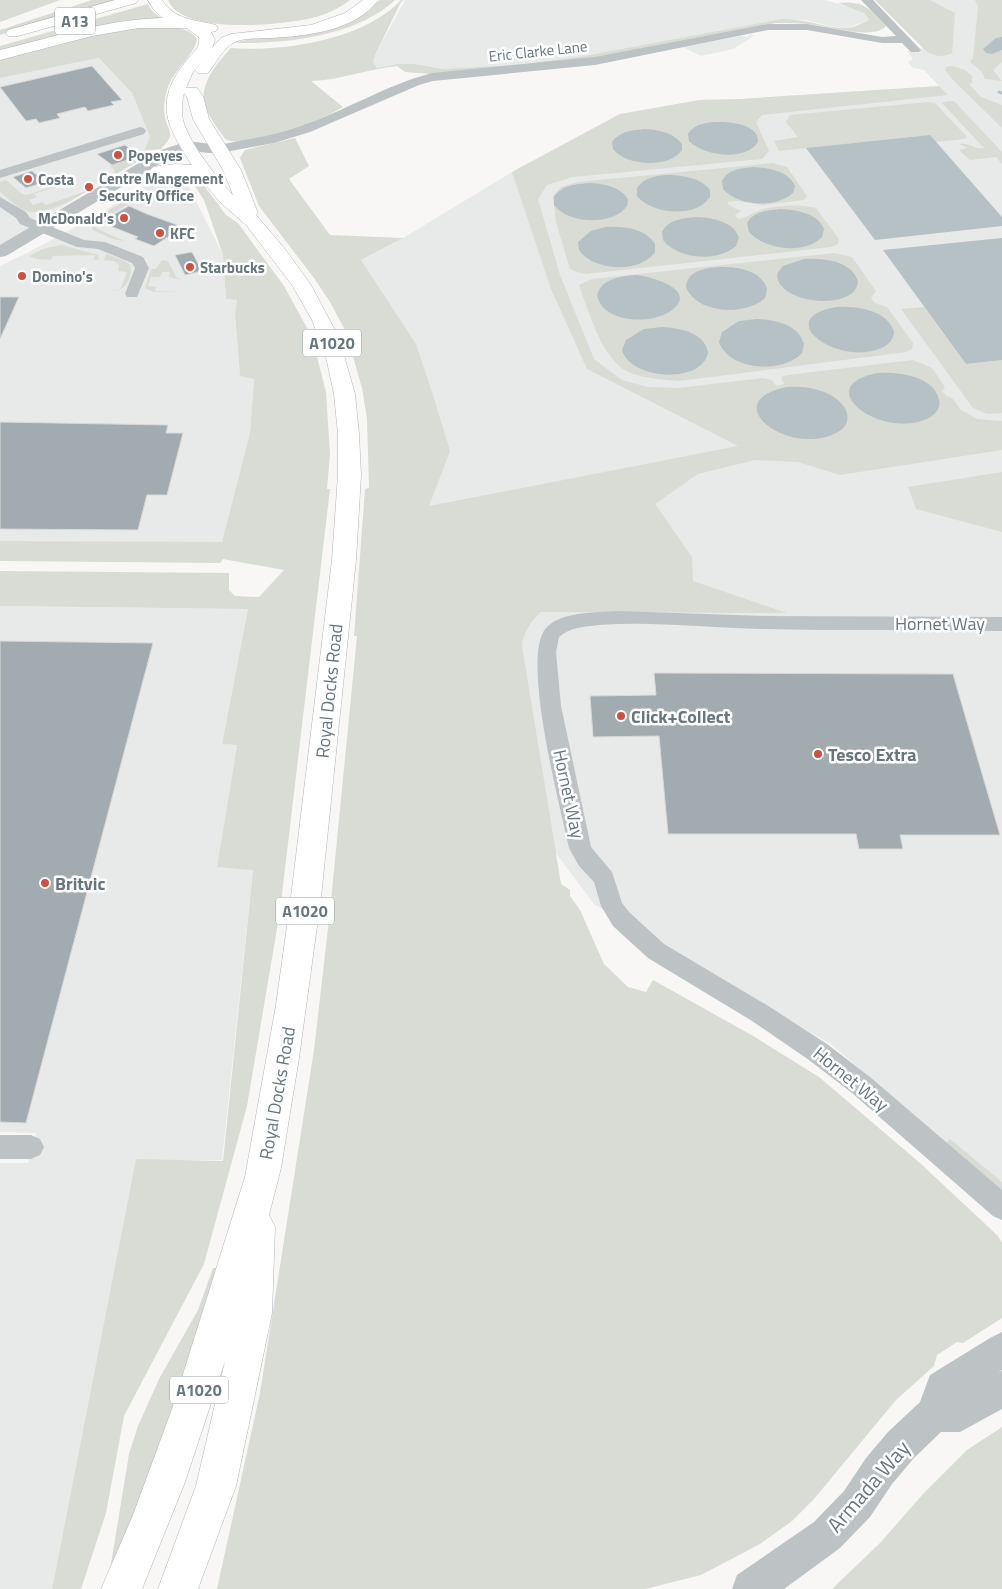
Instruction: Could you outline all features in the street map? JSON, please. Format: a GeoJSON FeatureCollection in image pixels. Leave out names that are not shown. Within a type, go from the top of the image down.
{"type":"FeatureCollection","features":[{"type":"Feature","properties":{"kind":"highway","name":"A13"},"geometry":{"type":"LineString","coordinates":[[0,27],[81,0]]}},
{"type":"Feature","properties":{"kind":"highway","name":"A13"},"geometry":{"type":"LineString","coordinates":[[0,37],[131,0]]}},
{"type":"Feature","properties":{"kind":"highway","name":"A13"},"geometry":{"type":"LineString","coordinates":[[0,44],[153,0]]}},
{"type":"Feature","properties":{"kind":"highway"},"geometry":{"type":"LineString","coordinates":[[153,0],[158,8],[166,14],[189,25],[236,30],[270,29],[299,25],[338,13],[360,0]]}},
{"type":"Feature","properties":{"kind":"highway","name":"A1020"},"geometry":{"type":"LineString","coordinates":[[194,148],[187,115],[186,97],[191,91],[194,82],[226,41],[246,36],[285,33],[322,26],[348,17],[371,0]]}},
{"type":"Feature","properties":{"kind":"highway"},"geometry":{"type":"LineString","coordinates":[[26,18],[53,7]]}},
{"type":"Feature","properties":{"kind":"highway","name":"A13"},"geometry":{"type":"LineString","coordinates":[[0,55],[123,26],[160,22],[189,25]]}},
{"type":"Feature","properties":{"kind":"highway","name":"Royal Docks Road"},"geometry":{"type":"LineString","coordinates":[[121,1589],[138,1551],[196,1398],[260,1185],[286,1049],[296,979],[334,636],[348,489],[349,453],[345,398],[338,361],[329,334],[299,282],[252,221],[218,190],[194,148],[175,123],[173,109],[178,85],[207,44],[206,36],[189,25]]}},
{"type":"Feature","properties":{"kind":"highway","name":"Royal Docks Road"},"geometry":{"type":"LineString","coordinates":[[191,91],[195,96],[201,119],[232,170],[252,221]]}},
{"type":"Feature","properties":{"kind":"highway"},"geometry":{"type":"LineString","coordinates":[[159,171],[184,167],[193,169],[213,182]]}},
{"type":"Feature","properties":{"kind":"highway","name":"Royal Docks Road"},"geometry":{"type":"LineString","coordinates":[[178,1589],[216,1486],[254,1313],[260,1185]]}},
{"type":"Feature","properties":{"kind":"street"},"geometry":{"type":"LineString","coordinates":[[866,0],[915,50]]}},
{"type":"Feature","properties":{"kind":"street","name":"Eric Clarke Lane"},"geometry":{"type":"LineString","coordinates":[[220,149],[286,136],[415,82],[432,77],[595,61],[768,27],[807,27],[882,40],[902,35]]}},
{"type":"Feature","properties":{"kind":"street"},"geometry":{"type":"LineString","coordinates":[[0,174],[140,131]]}},
{"type":"Feature","properties":{"kind":"street"},"geometry":{"type":"LineString","coordinates":[[0,259],[24,251],[60,223],[166,154],[194,148],[220,149]]}},
{"type":"Feature","properties":{"kind":"street"},"geometry":{"type":"LineString","coordinates":[[7,248],[141,182],[183,157],[194,148]]}},
{"type":"Feature","properties":{"kind":"street"},"geometry":{"type":"LineString","coordinates":[[0,201],[21,217],[60,223],[82,244],[100,245],[129,255],[139,261],[142,268],[132,294]]}},
{"type":"Feature","properties":{"kind":"street"},"geometry":{"type":"LineString","coordinates":[[21,217],[60,223]]}},
{"type":"Feature","properties":{"kind":"street"},"geometry":{"type":"LineString","coordinates":[[7,248],[20,232],[21,217]]}},
{"type":"Feature","properties":{"kind":"street","name":"Hornet Way"},"geometry":{"type":"LineString","coordinates":[[1002,624],[729,622],[676,618],[624,618],[578,621],[560,627],[550,635],[547,650],[547,666],[556,737],[580,848],[587,860],[604,878],[612,906],[621,919],[656,951],[761,1014],[818,1052],[861,1085],[1002,1206]]}},
{"type":"Feature","properties":{"kind":"street"},"geometry":{"type":"LineString","coordinates":[[0,1147],[31,1147]]}},
{"type":"Feature","properties":{"kind":"street","name":"Armada Way"},"geometry":{"type":"LineString","coordinates":[[751,1589],[826,1535],[857,1504],[878,1471],[934,1414],[943,1388],[1002,1350]]}},
{"type":"Feature","properties":{"kind":"street"},"geometry":{"type":"LineString","coordinates":[[934,1414],[960,1414],[1002,1389]]}},
{"type":"Feature","properties":{"kind":"street"},"geometry":{"type":"LineString","coordinates":[[198,1589],[216,1486]]}},
{"type":"Feature","properties":{"kind":"shaded area"},"geometry":{"type":"Polygon","coordinates":[[[0,0],[60,0],[0,22],[0,0]]]}},
{"type":"Feature","properties":{"kind":"shaded area"},"geometry":{"type":"Polygon","coordinates":[[[92,0],[122,0],[0,35],[0,30],[92,0]]]}},
{"type":"Feature","properties":{"kind":"shaded area"},"geometry":{"type":"Polygon","coordinates":[[[168,0],[350,0],[334,10],[316,17],[282,23],[236,25],[193,19],[177,11],[168,0]]]}},
{"type":"Feature","properties":{"kind":"shaded area"},"geometry":{"type":"Polygon","coordinates":[[[380,0],[395,0],[361,22],[341,30],[276,42],[235,43],[253,38],[286,36],[365,12],[380,0]]]}},
{"type":"Feature","properties":{"kind":"shaded area"},"geometry":{"type":"Polygon","coordinates":[[[403,0],[375,55],[373,62],[377,68],[397,64],[416,64],[442,69],[515,65],[584,56],[781,19],[847,28],[869,20],[864,13],[838,3],[847,2],[860,4],[871,10],[886,26],[873,32],[863,32],[810,24],[776,23],[591,60],[430,74],[405,72],[397,66],[386,67],[333,79],[311,81],[343,107],[311,123],[290,131],[248,141],[236,142],[225,139],[206,109],[204,92],[214,69],[231,48],[274,48],[322,41],[366,25],[385,14],[403,0]]]}},
{"type":"Feature","properties":{"kind":"shaded area"},"geometry":{"type":"Polygon","coordinates":[[[405,0],[825,0],[862,11],[869,20],[847,28],[806,20],[781,19],[584,56],[515,65],[442,69],[416,64],[397,64],[377,68],[373,62],[375,55],[405,0]]]}},
{"type":"Feature","properties":{"kind":"shaded area"},"geometry":{"type":"Polygon","coordinates":[[[875,0],[984,0],[1002,56],[1002,1192],[832,1045],[594,904],[555,852],[522,645],[523,635],[529,625],[541,612],[751,612],[376,604],[361,260],[403,238],[512,172],[620,114],[700,100],[939,86],[924,70],[913,68],[908,62],[913,59],[907,51],[924,48],[875,0]]]}},
{"type":"Feature","properties":{"kind":"shaded area"},"geometry":{"type":"Polygon","coordinates":[[[875,0],[930,0],[955,13],[952,53],[946,56],[939,56],[927,52],[875,0]]]}},
{"type":"Feature","properties":{"kind":"shaded area"},"geometry":{"type":"Polygon","coordinates":[[[975,0],[1002,0],[1002,62],[993,70],[1002,81],[985,79],[982,72],[970,62],[973,58],[978,7],[975,0]]]}},
{"type":"Feature","properties":{"kind":"shaded area"},"geometry":{"type":"Polygon","coordinates":[[[148,4],[152,11],[161,18],[0,52],[0,46],[148,4]]]}},
{"type":"Feature","properties":{"kind":"shaded area"},"geometry":{"type":"Polygon","coordinates":[[[145,26],[180,29],[193,34],[197,39],[192,51],[174,76],[167,90],[164,109],[170,136],[161,149],[144,151],[150,137],[132,93],[99,58],[0,78],[0,58],[113,31],[145,26]]]}},
{"type":"Feature","properties":{"kind":"shaded area"},"geometry":{"type":"Polygon","coordinates":[[[750,34],[754,36],[733,49],[701,56],[683,47],[740,36],[747,37],[750,34]]]}},
{"type":"Feature","properties":{"kind":"shaded area"},"geometry":{"type":"Polygon","coordinates":[[[99,58],[132,93],[150,137],[144,151],[146,153],[0,247],[0,78],[99,58]]]}},
{"type":"Feature","properties":{"kind":"shaded area"},"geometry":{"type":"Polygon","coordinates":[[[952,66],[965,70],[972,76],[972,83],[969,84],[981,97],[1002,105],[1002,128],[945,70],[946,67],[952,66]]]}},
{"type":"Feature","properties":{"kind":"shaded area"},"geometry":{"type":"Polygon","coordinates":[[[939,86],[948,95],[762,115],[756,122],[769,151],[762,159],[573,177],[547,185],[538,199],[560,275],[594,359],[622,380],[648,387],[678,388],[763,378],[772,380],[776,386],[784,384],[781,377],[788,375],[913,360],[932,368],[945,387],[942,391],[952,398],[961,410],[977,419],[1002,421],[1002,450],[840,475],[798,462],[755,460],[698,474],[655,504],[692,557],[693,581],[787,613],[541,612],[528,627],[522,645],[561,884],[570,890],[570,896],[580,910],[604,964],[628,987],[646,992],[653,980],[755,1037],[819,1077],[920,1163],[998,1236],[1002,1243],[1002,1318],[963,1343],[957,1342],[937,1355],[934,1366],[896,1400],[814,1499],[792,1521],[760,1544],[701,1575],[645,1589],[217,1589],[260,1393],[314,1050],[330,911],[357,636],[354,636],[365,489],[369,488],[367,419],[362,388],[346,332],[330,302],[314,278],[259,206],[240,158],[245,150],[295,138],[309,166],[289,179],[330,235],[403,238],[361,260],[416,344],[450,451],[429,506],[738,446],[587,369],[551,289],[512,172],[620,114],[700,100],[939,86]]]}},
{"type":"Feature","properties":{"kind":"shaded area"},"geometry":{"type":"Polygon","coordinates":[[[954,101],[1002,152],[1002,164],[996,157],[970,160],[959,150],[968,148],[959,144],[984,148],[942,103],[954,101]]]}},
{"type":"Feature","properties":{"kind":"shaded area"},"geometry":{"type":"Polygon","coordinates":[[[928,102],[935,103],[967,137],[936,142],[930,135],[779,151],[774,141],[798,137],[786,122],[790,115],[928,102]]]}},
{"type":"Feature","properties":{"kind":"shaded area"},"geometry":{"type":"Polygon","coordinates":[[[706,123],[738,124],[750,128],[757,136],[758,142],[744,152],[724,155],[704,150],[689,141],[688,134],[694,127],[706,123]]]}},
{"type":"Feature","properties":{"kind":"shaded area"},"geometry":{"type":"Polygon","coordinates":[[[645,129],[670,134],[682,144],[682,150],[668,160],[648,163],[627,159],[613,149],[612,142],[619,135],[645,129]]]}},
{"type":"Feature","properties":{"kind":"shaded area"},"geometry":{"type":"Polygon","coordinates":[[[930,135],[1002,217],[1002,226],[875,240],[806,148],[930,135]]]}},
{"type":"Feature","properties":{"kind":"shaded area"},"geometry":{"type":"Polygon","coordinates":[[[142,152],[146,155],[143,158],[115,175],[114,169],[110,166],[140,156],[142,152]]]}},
{"type":"Feature","properties":{"kind":"shaded area"},"geometry":{"type":"Polygon","coordinates":[[[773,163],[787,167],[807,196],[804,200],[764,205],[736,201],[727,202],[741,211],[735,215],[738,219],[760,210],[777,207],[797,206],[816,208],[839,239],[838,244],[832,247],[586,274],[570,269],[556,222],[553,196],[561,187],[578,182],[773,163]]]}},
{"type":"Feature","properties":{"kind":"shaded area"},"geometry":{"type":"Polygon","coordinates":[[[754,167],[772,169],[788,177],[795,186],[793,193],[777,202],[757,203],[738,199],[723,189],[722,181],[728,174],[740,169],[754,167]]]}},
{"type":"Feature","properties":{"kind":"shaded area"},"geometry":{"type":"Polygon","coordinates":[[[170,171],[179,172],[180,178],[189,187],[223,255],[226,299],[237,300],[235,314],[240,376],[254,378],[250,433],[222,543],[0,541],[0,266],[94,217],[170,171]]]}},
{"type":"Feature","properties":{"kind":"shaded area"},"geometry":{"type":"Polygon","coordinates":[[[185,171],[196,175],[226,215],[238,223],[284,286],[312,337],[326,392],[330,454],[327,489],[330,489],[280,911],[247,1106],[204,1264],[124,1416],[106,1513],[81,1589],[52,1589],[136,1159],[223,1161],[253,870],[217,867],[237,745],[222,744],[248,609],[0,606],[0,571],[229,573],[229,590],[235,596],[259,597],[284,570],[223,559],[220,563],[0,561],[0,541],[222,542],[250,433],[254,379],[240,376],[235,314],[237,300],[226,299],[223,255],[204,200],[185,171]]]}},
{"type":"Feature","properties":{"kind":"shaded area"},"geometry":{"type":"Polygon","coordinates":[[[671,175],[697,180],[710,190],[710,197],[695,209],[674,211],[653,207],[637,196],[637,188],[643,181],[656,176],[671,175]]]}},
{"type":"Feature","properties":{"kind":"shaded area"},"geometry":{"type":"Polygon","coordinates":[[[6,180],[22,194],[26,195],[70,182],[72,184],[67,188],[63,185],[34,194],[37,197],[29,200],[33,205],[42,202],[46,205],[89,190],[56,207],[38,212],[29,211],[22,209],[0,192],[0,182],[6,180]]]}},
{"type":"Feature","properties":{"kind":"shaded area"},"geometry":{"type":"Polygon","coordinates":[[[590,183],[606,185],[621,191],[628,199],[627,206],[612,217],[590,220],[569,216],[554,205],[554,197],[561,190],[575,185],[590,183]]]}},
{"type":"Feature","properties":{"kind":"shaded area"},"geometry":{"type":"Polygon","coordinates":[[[143,189],[135,200],[94,224],[97,229],[125,241],[112,239],[93,230],[91,224],[95,219],[143,189]]]}},
{"type":"Feature","properties":{"kind":"shaded area"},"geometry":{"type":"Polygon","coordinates":[[[781,209],[806,213],[817,219],[824,229],[822,237],[815,243],[806,246],[785,248],[765,243],[749,232],[747,223],[753,216],[766,211],[781,209]]]}},
{"type":"Feature","properties":{"kind":"shaded area"},"geometry":{"type":"Polygon","coordinates":[[[709,218],[727,224],[736,232],[739,238],[736,246],[719,255],[699,256],[679,252],[663,240],[662,232],[669,224],[682,219],[709,218]]]}},
{"type":"Feature","properties":{"kind":"shaded area"},"geometry":{"type":"Polygon","coordinates":[[[606,227],[633,229],[646,234],[655,244],[655,252],[639,264],[628,267],[605,266],[595,262],[579,250],[578,242],[591,231],[606,227]]]}},
{"type":"Feature","properties":{"kind":"shaded area"},"geometry":{"type":"Polygon","coordinates":[[[1002,238],[1002,360],[966,364],[883,250],[1002,238]]]}},
{"type":"Feature","properties":{"kind":"shaded area"},"geometry":{"type":"Polygon","coordinates":[[[61,245],[99,255],[98,260],[93,260],[95,255],[53,256],[51,260],[37,259],[29,256],[43,249],[61,245]]]}},
{"type":"Feature","properties":{"kind":"shaded area"},"geometry":{"type":"Polygon","coordinates":[[[834,253],[852,257],[876,291],[871,298],[875,303],[887,307],[913,343],[912,349],[906,352],[679,381],[650,378],[635,375],[623,369],[608,353],[596,331],[579,285],[592,279],[834,253]]]}},
{"type":"Feature","properties":{"kind":"shaded area"},"geometry":{"type":"Polygon","coordinates":[[[106,254],[125,261],[130,265],[129,279],[124,287],[120,289],[127,272],[118,271],[119,265],[114,261],[104,260],[106,254]]]}},
{"type":"Feature","properties":{"kind":"shaded area"},"geometry":{"type":"Polygon","coordinates":[[[804,259],[827,260],[843,265],[854,274],[858,281],[854,291],[845,297],[832,301],[817,301],[790,293],[780,284],[777,274],[783,266],[804,259]]]}},
{"type":"Feature","properties":{"kind":"shaded area"},"geometry":{"type":"Polygon","coordinates":[[[162,260],[168,261],[176,277],[182,280],[169,277],[170,272],[162,272],[160,277],[151,277],[148,286],[156,287],[155,291],[178,292],[153,292],[145,288],[151,269],[156,269],[162,260]]]}},
{"type":"Feature","properties":{"kind":"shaded area"},"geometry":{"type":"Polygon","coordinates":[[[723,267],[743,269],[755,274],[767,289],[765,298],[757,304],[734,310],[710,307],[700,303],[691,296],[686,287],[687,281],[694,273],[705,269],[723,267]]]}},
{"type":"Feature","properties":{"kind":"shaded area"},"geometry":{"type":"Polygon","coordinates":[[[636,275],[669,285],[680,296],[679,303],[664,315],[642,320],[619,317],[601,305],[597,296],[602,286],[607,282],[624,276],[636,275]]]}},
{"type":"Feature","properties":{"kind":"shaded area"},"geometry":{"type":"Polygon","coordinates":[[[836,307],[861,308],[877,313],[890,324],[894,331],[892,339],[884,347],[864,352],[847,351],[831,347],[818,339],[810,330],[809,321],[817,313],[836,307]]]}},
{"type":"Feature","properties":{"kind":"shaded area"},"geometry":{"type":"Polygon","coordinates":[[[924,307],[966,364],[1002,360],[1002,413],[987,414],[973,408],[901,309],[924,307]]]}},
{"type":"Feature","properties":{"kind":"shaded area"},"geometry":{"type":"Polygon","coordinates":[[[757,319],[785,324],[797,332],[804,344],[802,353],[793,360],[782,364],[757,366],[745,364],[725,352],[719,342],[722,332],[739,321],[757,319]]]}},
{"type":"Feature","properties":{"kind":"shaded area"},"geometry":{"type":"Polygon","coordinates":[[[662,327],[690,332],[702,340],[708,352],[703,363],[694,370],[681,374],[666,375],[651,373],[638,368],[628,360],[622,350],[626,340],[644,329],[662,327]]]}},
{"type":"Feature","properties":{"kind":"shaded area"},"geometry":{"type":"Polygon","coordinates":[[[877,373],[903,374],[927,383],[934,389],[939,398],[937,411],[931,417],[918,422],[901,424],[884,421],[868,415],[850,397],[850,388],[859,379],[877,373]]]}},
{"type":"Feature","properties":{"kind":"shaded area"},"geometry":{"type":"Polygon","coordinates":[[[787,387],[810,388],[832,396],[844,407],[847,414],[845,426],[839,432],[829,436],[811,439],[793,437],[777,431],[764,423],[758,413],[758,403],[767,394],[787,387]]]}},
{"type":"Feature","properties":{"kind":"shaded area"},"geometry":{"type":"Polygon","coordinates":[[[1002,472],[1002,532],[916,509],[908,487],[1002,472]]]}},
{"type":"Feature","properties":{"kind":"shaded area"},"geometry":{"type":"Polygon","coordinates":[[[0,606],[248,609],[222,744],[237,745],[217,867],[253,869],[222,1160],[136,1160],[52,1589],[0,1589],[0,1163],[28,1163],[36,1133],[0,1132],[0,606]]]}},
{"type":"Feature","properties":{"kind":"shaded area"},"geometry":{"type":"Polygon","coordinates":[[[950,1139],[1002,1182],[1002,1197],[944,1146],[950,1139]]]}},
{"type":"Feature","properties":{"kind":"shaded area"},"geometry":{"type":"Polygon","coordinates":[[[213,1268],[219,1268],[184,1391],[155,1471],[106,1589],[105,1589],[108,1582],[129,1454],[138,1426],[159,1379],[198,1310],[213,1268]]]}},
{"type":"Feature","properties":{"kind":"shaded area"},"geometry":{"type":"Polygon","coordinates":[[[1002,1427],[1002,1589],[832,1589],[881,1542],[923,1494],[967,1450],[1002,1427]]]}},
{"type":"Feature","properties":{"kind":"building"},"geometry":{"type":"Polygon","coordinates":[[[92,66],[122,100],[111,102],[114,105],[88,111],[85,107],[57,114],[60,118],[39,123],[36,119],[26,121],[0,87],[92,66]]]}},
{"type":"Feature","properties":{"kind":"building","name":"Popeyes"},"geometry":{"type":"Polygon","coordinates":[[[125,145],[140,156],[112,165],[97,154],[125,145]]]}},
{"type":"Feature","properties":{"kind":"building","name":"Costa"},"geometry":{"type":"Polygon","coordinates":[[[32,171],[45,182],[26,188],[13,177],[32,171]]]}},
{"type":"Feature","properties":{"kind":"building"},"geometry":{"type":"Polygon","coordinates":[[[129,206],[183,227],[154,246],[135,239],[138,237],[100,222],[129,206]]]}},
{"type":"Feature","properties":{"kind":"building","name":"Starbucks"},"geometry":{"type":"Polygon","coordinates":[[[192,252],[202,271],[185,275],[175,255],[192,252]]]}},
{"type":"Feature","properties":{"kind":"building"},"geometry":{"type":"Polygon","coordinates":[[[0,297],[19,297],[0,339],[0,297]]]}},
{"type":"Feature","properties":{"kind":"building"},"geometry":{"type":"Polygon","coordinates":[[[0,422],[168,425],[166,433],[183,433],[167,495],[147,495],[138,530],[0,529],[0,422]]]}},
{"type":"Feature","properties":{"kind":"building","name":"Britvic"},"geometry":{"type":"Polygon","coordinates":[[[0,641],[153,643],[26,1123],[0,1122],[0,641]]]}},
{"type":"Feature","properties":{"kind":"building","name":"Tesco Extra"},"geometry":{"type":"Polygon","coordinates":[[[654,673],[953,674],[1000,835],[900,835],[903,849],[859,849],[856,834],[668,834],[659,736],[593,737],[590,696],[656,695],[654,673]]]}},
{"type":"Feature","properties":{"kind":"waterway"},"geometry":{"type":"LineString","coordinates":[[992,49],[1002,42]]}},
{"type":"Feature","properties":{"kind":"place","name":"Popeyes"},"geometry":{"type":"Point","coordinates":[118,155]}},
{"type":"Feature","properties":{"kind":"place","name":"Costa"},"geometry":{"type":"Point","coordinates":[28,179]}},
{"type":"Feature","properties":{"kind":"place","name":"Centre Mangement Security Office"},"geometry":{"type":"Point","coordinates":[89,187]}},
{"type":"Feature","properties":{"kind":"place","name":"McDonald's"},"geometry":{"type":"Point","coordinates":[124,218]}},
{"type":"Feature","properties":{"kind":"place","name":"KFC"},"geometry":{"type":"Point","coordinates":[160,233]}},
{"type":"Feature","properties":{"kind":"place","name":"Starbucks"},"geometry":{"type":"Point","coordinates":[190,267]}},
{"type":"Feature","properties":{"kind":"place","name":"Domino's"},"geometry":{"type":"Point","coordinates":[22,276]}},
{"type":"Feature","properties":{"kind":"place","name":"Click+Collect"},"geometry":{"type":"Point","coordinates":[621,716]}},
{"type":"Feature","properties":{"kind":"place","name":"Tesco Extra"},"geometry":{"type":"Point","coordinates":[818,754]}},
{"type":"Feature","properties":{"kind":"place","name":"Britvic"},"geometry":{"type":"Point","coordinates":[45,883]}}]}
